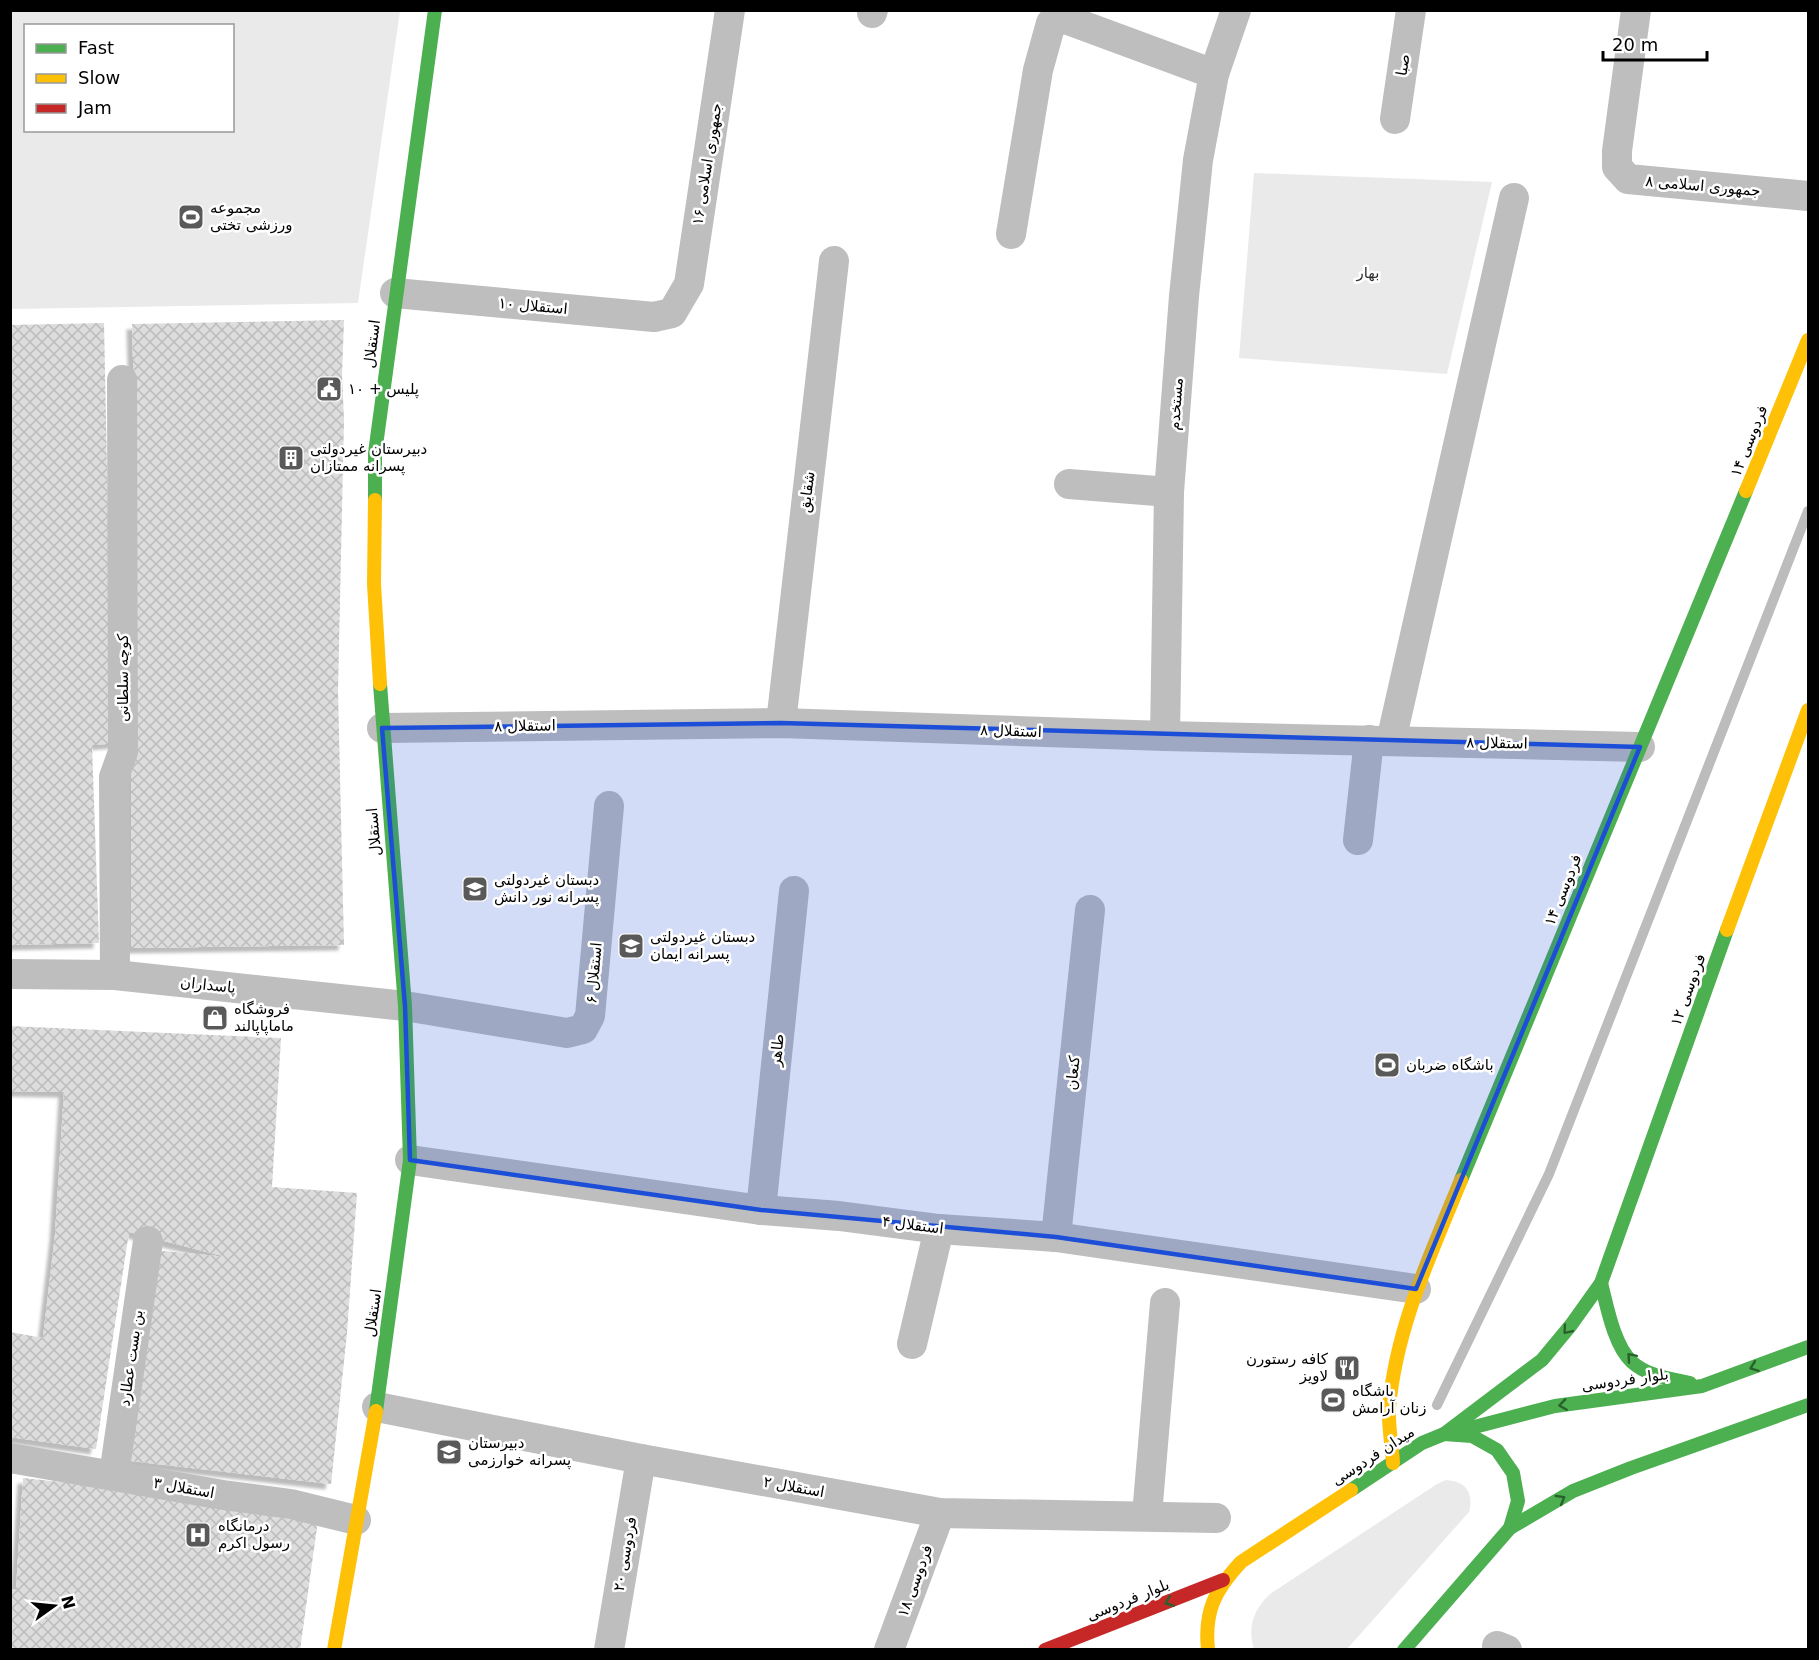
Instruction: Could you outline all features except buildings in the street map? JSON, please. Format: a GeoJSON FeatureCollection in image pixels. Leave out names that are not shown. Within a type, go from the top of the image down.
{"type":"FeatureCollection","features":[{"type":"Feature","properties":{"kind":"street","name":"استقلال"},"geometry":{"type":"LineString","coordinates":[[334,1650],[377,1407],[410,1160],[405,1006],[382,728],[374,584],[375,453],[435,10]]}},
{"type":"Feature","properties":{"kind":"street","name":"جمهوری اسلامی ۱۶"},"geometry":{"type":"LineString","coordinates":[[672,313],[688,284],[729,10]]}},
{"type":"Feature","properties":{"kind":"street","name":"مستخدم"},"geometry":{"type":"LineString","coordinates":[[1165,736],[1169,492],[1184,296],[1198,160],[1214,74],[1236,10]]}},
{"type":"Feature","properties":{"kind":"street","name":"صبا"},"geometry":{"type":"LineString","coordinates":[[1395,119],[1411,10]]}},
{"type":"Feature","properties":{"kind":"street","name":"جمهوری اسلامی ۸"},"geometry":{"type":"LineString","coordinates":[[1636,10],[1617,151],[1617,167],[1628,179],[1809,196]]}},
{"type":"Feature","properties":{"kind":"street"},"geometry":{"type":"LineString","coordinates":[[1011,234],[1038,70],[1051,23],[1057,19],[1068,20],[1214,74]]}},
{"type":"Feature","properties":{"kind":"street"},"geometry":{"type":"LineString","coordinates":[[1358,840],[1380,741],[1514,198]]}},
{"type":"Feature","properties":{"kind":"street","name":"شقایق"},"geometry":{"type":"LineString","coordinates":[[781,723],[834,261]]}},
{"type":"Feature","properties":{"kind":"street","name":"استقلال ۱۰"},"geometry":{"type":"LineString","coordinates":[[395,293],[654,317],[672,313]]}},
{"type":"Feature","properties":{"kind":"street","name":"فردوسی ۱۴"},"geometry":{"type":"LineString","coordinates":[[1393,1463],[1390,1400],[1396,1359],[1416,1289],[1809,339]]}},
{"type":"Feature","properties":{"kind":"street","name":"کوچه سلطانی"},"geometry":{"type":"LineString","coordinates":[[115,975],[114,777],[123,752],[122,380]]}},
{"type":"Feature","properties":{"kind":"street"},"geometry":{"type":"LineString","coordinates":[[1069,484],[1169,492]]}},
{"type":"Feature","properties":{"kind":"street","name":"فردوسی ۱۲"},"geometry":{"type":"LineString","coordinates":[[1443,1434],[1542,1360],[1601,1283],[1767,819],[1809,710]]}},
{"type":"Feature","properties":{"kind":"street","name":"استقلال ۸"},"geometry":{"type":"LineString","coordinates":[[382,728],[781,723],[1165,736],[1640,747]]}},
{"type":"Feature","properties":{"kind":"street","name":"استقلال ۶"},"geometry":{"type":"LineString","coordinates":[[405,1006],[567,1033],[583,1029],[590,1016],[609,806]]}},
{"type":"Feature","properties":{"kind":"street","name":"طاهر"},"geometry":{"type":"LineString","coordinates":[[761,1210],[794,891]]}},
{"type":"Feature","properties":{"kind":"street","name":"کنعان"},"geometry":{"type":"LineString","coordinates":[[1056,1237],[1090,910]]}},
{"type":"Feature","properties":{"kind":"street","name":"پاسداران"},"geometry":{"type":"LineString","coordinates":[[10,974],[115,975],[405,1006]]}},
{"type":"Feature","properties":{"kind":"street","name":"استقلال ۴"},"geometry":{"type":"LineString","coordinates":[[410,1160],[761,1210],[839,1216],[939,1229],[1056,1237],[1416,1289]]}},
{"type":"Feature","properties":{"kind":"street"},"geometry":{"type":"LineString","coordinates":[[912,1344],[939,1229]]}},
{"type":"Feature","properties":{"kind":"street","name":"بن بست عطارد"},"geometry":{"type":"LineString","coordinates":[[114,1475],[148,1240]]}},
{"type":"Feature","properties":{"kind":"street"},"geometry":{"type":"LineString","coordinates":[[1601,1283],[1614,1333],[1632,1362],[1659,1377],[1702,1386]]}},
{"type":"Feature","properties":{"kind":"street"},"geometry":{"type":"LineString","coordinates":[[1147,1515],[1165,1304]]}},
{"type":"Feature","properties":{"kind":"street","name":"بلوار فردوسی"},"geometry":{"type":"LineString","coordinates":[[1443,1434],[1555,1406],[1702,1386],[1809,1347]]}},
{"type":"Feature","properties":{"kind":"street"},"geometry":{"type":"LineString","coordinates":[[1404,1650],[1510,1528],[1573,1491],[1809,1405]]}},
{"type":"Feature","properties":{"kind":"street","name":"استقلال ۲"},"geometry":{"type":"LineString","coordinates":[[377,1407],[641,1459],[940,1513],[1216,1518]]}},
{"type":"Feature","properties":{"kind":"street"},"geometry":{"type":"LineString","coordinates":[[1443,1434],[1472,1436],[1497,1450],[1513,1473],[1518,1501],[1510,1528]]}},
{"type":"Feature","properties":{"kind":"street","name":"میدان فردوسی"},"geometry":{"type":"LineString","coordinates":[[1208,1650],[1206,1634],[1210,1606],[1223,1580],[1242,1562],[1422,1443],[1443,1434]]}},
{"type":"Feature","properties":{"kind":"street","name":"استقلال ۳"},"geometry":{"type":"LineString","coordinates":[[10,1458],[223,1495],[291,1504],[356,1520]]}},
{"type":"Feature","properties":{"kind":"street","name":"فردوسی ۲۰"},"geometry":{"type":"LineString","coordinates":[[609,1650],[641,1459]]}},
{"type":"Feature","properties":{"kind":"street","name":"فردوسی ۱۸"},"geometry":{"type":"LineString","coordinates":[[890,1650],[940,1513]]}},
{"type":"Feature","properties":{"kind":"street","name":"بلوار فردوسی"},"geometry":{"type":"LineString","coordinates":[[1045,1650],[1223,1580]]}},
{"type":"Feature","properties":{"kind":"highlighted area"},"geometry":{"type":"Polygon","coordinates":[[[781,723],[1640,747],[1416,1289],[1056,1237],[761,1210],[410,1160],[405,1006],[382,728],[781,723]]]}},
{"type":"Feature","properties":{"kind":"green space","name":"مجموعه ورزشی تختی"},"geometry":{"type":"Polygon","coordinates":[[[10,11],[400,11],[358,303],[11,309],[10,11]]]}},
{"type":"Feature","properties":{"kind":"green space","name":"بهار"},"geometry":{"type":"Polygon","coordinates":[[[1254,173],[1492,182],[1447,374],[1239,358],[1254,173]]]}},
{"type":"Feature","properties":{"kind":"green space"},"geometry":{"type":"Polygon","coordinates":[[[1446,1480],[1459,1483],[1467,1489],[1470,1499],[1469,1512],[1347,1649],[1254,1649],[1251,1633],[1253,1619],[1270,1594],[1446,1480]]]}},
{"type":"Feature","properties":{"kind":"waterway"},"geometry":{"type":"LineString","coordinates":[[1437,1405],[1549,1174],[1808,511]]}},
{"type":"Feature","properties":{"kind":"traffic: fast"},"geometry":{"type":"LineString","coordinates":[[375,500],[375,453],[435,10]]}},
{"type":"Feature","properties":{"kind":"traffic: fast"},"geometry":{"type":"LineString","coordinates":[[1461,1180],[1746,491]]}},
{"type":"Feature","properties":{"kind":"traffic: fast"},"geometry":{"type":"LineString","coordinates":[[376,1411],[410,1160],[405,1006],[380,684]]}},
{"type":"Feature","properties":{"kind":"traffic: fast"},"geometry":{"type":"LineString","coordinates":[[1444,1434],[1542,1360],[1601,1283],[1727,930]]}},
{"type":"Feature","properties":{"kind":"traffic: fast"},"geometry":{"type":"LineString","coordinates":[[1601,1283],[1616,1336],[1620,1346],[1632,1362],[1652,1374],[1690,1383]]}},
{"type":"Feature","properties":{"kind":"traffic: fast"},"geometry":{"type":"LineString","coordinates":[[1459,1431],[1555,1406],[1702,1386],[1808,1347]]}},
{"type":"Feature","properties":{"kind":"traffic: fast"},"geometry":{"type":"LineString","coordinates":[[1510,1528],[1573,1491],[1808,1405]]}},
{"type":"Feature","properties":{"kind":"traffic: fast"},"geometry":{"type":"LineString","coordinates":[[1351,1490],[1422,1443],[1444,1434],[1472,1436],[1497,1450],[1513,1473],[1518,1501],[1510,1528],[1404,1650]]}},
{"type":"Feature","properties":{"kind":"traffic: slow"},"geometry":{"type":"LineString","coordinates":[[1746,491],[1808,340]]}},
{"type":"Feature","properties":{"kind":"traffic: slow"},"geometry":{"type":"LineString","coordinates":[[375,500],[374,584],[380,684]]}},
{"type":"Feature","properties":{"kind":"traffic: slow"},"geometry":{"type":"LineString","coordinates":[[1727,930],[1808,710]]}},
{"type":"Feature","properties":{"kind":"traffic: slow"},"geometry":{"type":"LineString","coordinates":[[1393,1463],[1389,1408],[1399,1349],[1416,1291],[1461,1180]]}},
{"type":"Feature","properties":{"kind":"traffic: slow"},"geometry":{"type":"LineString","coordinates":[[334,1650],[376,1411]]}},
{"type":"Feature","properties":{"kind":"traffic: slow"},"geometry":{"type":"LineString","coordinates":[[1208,1650],[1208,1624],[1213,1602],[1224,1582],[1241,1562],[1351,1490]]}},
{"type":"Feature","properties":{"kind":"traffic: jam"},"geometry":{"type":"LineString","coordinates":[[1045,1650],[1223,1580]]}},
{"type":"Feature","properties":{"kind":"place","name":"مجموعه ورزشی تختی"},"geometry":{"type":"Point","coordinates":[191,217]}},
{"type":"Feature","properties":{"kind":"place","name":"پلیس + ۱۰"},"geometry":{"type":"Point","coordinates":[329,389]}},
{"type":"Feature","properties":{"kind":"place","name":"دبیرستان غیردولتی پسرانه ممتازان"},"geometry":{"type":"Point","coordinates":[291,458]}},
{"type":"Feature","properties":{"kind":"place","name":"دبستان غیردولتی پسرانه نور دانش"},"geometry":{"type":"Point","coordinates":[475,889]}},
{"type":"Feature","properties":{"kind":"place","name":"دبستان غیردولتی پسرانه ایمان"},"geometry":{"type":"Point","coordinates":[631,946]}},
{"type":"Feature","properties":{"kind":"place","name":"فروشگاه ماماپاپالند"},"geometry":{"type":"Point","coordinates":[215,1018]}},
{"type":"Feature","properties":{"kind":"place","name":"باشگاه ضربان"},"geometry":{"type":"Point","coordinates":[1387,1065]}},
{"type":"Feature","properties":{"kind":"place","name":"کافه رستورن لاویز"},"geometry":{"type":"Point","coordinates":[1347,1368]}},
{"type":"Feature","properties":{"kind":"place","name":"باشگاه زنان آرامش"},"geometry":{"type":"Point","coordinates":[1333,1400]}},
{"type":"Feature","properties":{"kind":"place","name":"دبیرستان پسرانه خوارزمی"},"geometry":{"type":"Point","coordinates":[449,1452]}},
{"type":"Feature","properties":{"kind":"place","name":"درمانگاه رسول اکرم"},"geometry":{"type":"Point","coordinates":[198,1535]}}]}
